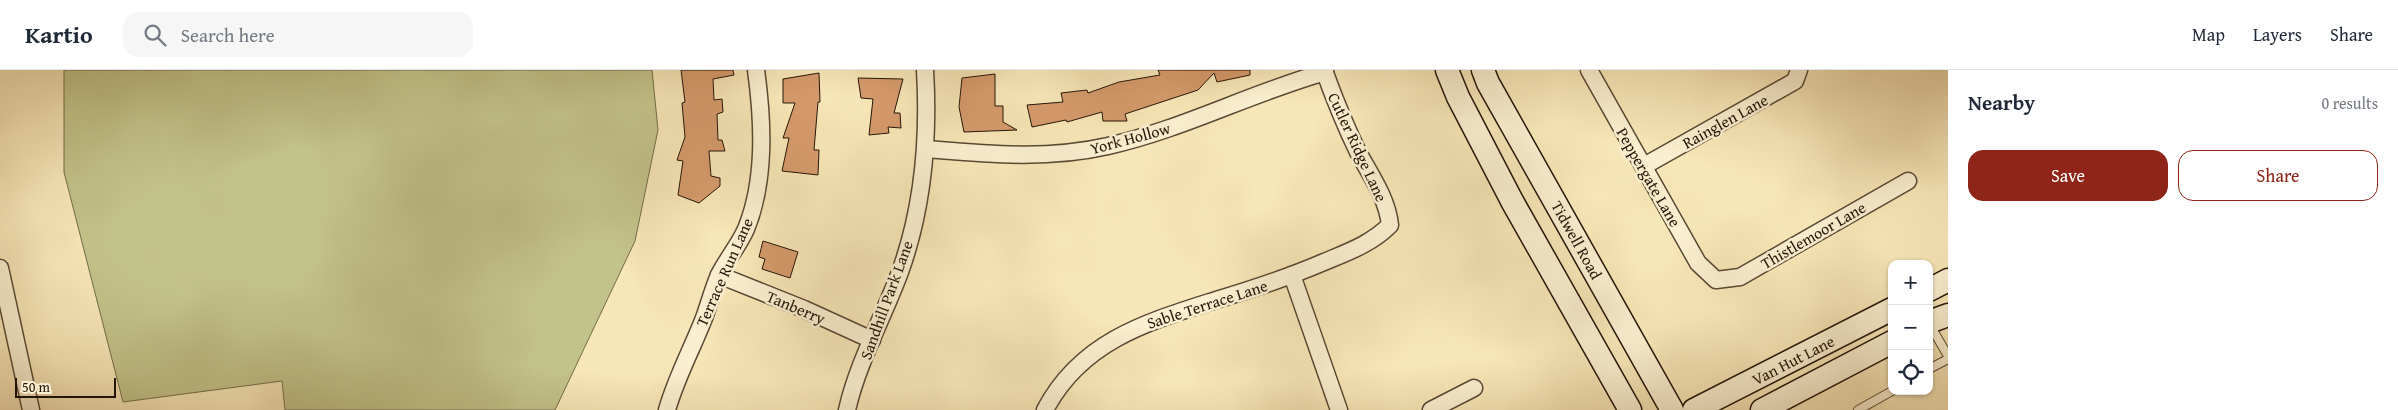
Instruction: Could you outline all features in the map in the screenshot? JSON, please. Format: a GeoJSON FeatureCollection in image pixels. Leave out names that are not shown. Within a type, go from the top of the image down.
{"type":"FeatureCollection","features":[{"type":"Feature","properties":{"kind":"main road"},"geometry":{"type":"LineString","coordinates":[[1447,70],[1458,98],[1512,201],[1630,410]]}},
{"type":"Feature","properties":{"kind":"main road"},"geometry":{"type":"LineString","coordinates":[[1458,98],[1485,77]]}},
{"type":"Feature","properties":{"kind":"main road","name":"Tidwell Road"},"geometry":{"type":"LineString","coordinates":[[1485,77],[1672,410]]}},
{"type":"Feature","properties":{"kind":"main road"},"geometry":{"type":"LineString","coordinates":[[1933,288],[1948,280]]}},
{"type":"Feature","properties":{"kind":"main road","name":"Van Hut Lane"},"geometry":{"type":"LineString","coordinates":[[1694,410],[1888,311]]}},
{"type":"Feature","properties":{"kind":"main road"},"geometry":{"type":"LineString","coordinates":[[1933,321],[1948,315]]}},
{"type":"Feature","properties":{"kind":"main road","name":"Van Hut Lane"},"geometry":{"type":"LineString","coordinates":[[1762,410],[1888,344]]}},
{"type":"Feature","properties":{"kind":"street","name":"Terrace Run Lane"},"geometry":{"type":"LineString","coordinates":[[667,410],[673,386],[703,319],[719,275],[746,229],[757,188],[761,137],[756,70]]}},
{"type":"Feature","properties":{"kind":"street","name":"Sandhill Park Lane"},"geometry":{"type":"LineString","coordinates":[[847,410],[857,376],[903,261],[926,149],[925,70]]}},
{"type":"Feature","properties":{"kind":"street","name":"Peppergate Lane"},"geometry":{"type":"LineString","coordinates":[[1589,70],[1698,263],[1716,280]]}},
{"type":"Feature","properties":{"kind":"street","name":"Rainglen Lane"},"geometry":{"type":"LineString","coordinates":[[1644,166],[1795,81],[1799,70]]}},
{"type":"Feature","properties":{"kind":"street","name":"York Hollow"},"geometry":{"type":"LineString","coordinates":[[926,149],[1017,155],[1092,149],[1162,130],[1324,71]]}},
{"type":"Feature","properties":{"kind":"street","name":"Cutler Ridge Lane"},"geometry":{"type":"LineString","coordinates":[[1324,71],[1352,138],[1389,212],[1390,226]]}},
{"type":"Feature","properties":{"kind":"street","name":"Thistlemoor Lane"},"geometry":{"type":"LineString","coordinates":[[1716,280],[1740,277],[1908,181]]}},
{"type":"Feature","properties":{"kind":"street","name":"Sable Terrace Lane"},"geometry":{"type":"LineString","coordinates":[[1045,410],[1057,389],[1080,364],[1119,336],[1164,317],[1292,275],[1362,246],[1376,238],[1390,226]]}},
{"type":"Feature","properties":{"kind":"street"},"geometry":{"type":"LineString","coordinates":[[0,268],[31,410]]}},
{"type":"Feature","properties":{"kind":"street","name":"Tanberry"},"geometry":{"type":"LineString","coordinates":[[719,275],[804,309],[872,340]]}},
{"type":"Feature","properties":{"kind":"street"},"geometry":{"type":"LineString","coordinates":[[1292,275],[1339,410]]}},
{"type":"Feature","properties":{"kind":"street"},"geometry":{"type":"LineString","coordinates":[[1431,410],[1474,388]]}},
{"type":"Feature","properties":{"kind":"lane"},"geometry":{"type":"LineString","coordinates":[[1933,330],[1948,358],[1933,367]]}},
{"type":"Feature","properties":{"kind":"lane"},"geometry":{"type":"LineString","coordinates":[[1858,410],[1888,393]]}},
{"type":"Feature","properties":{"kind":"green space"},"geometry":{"type":"Polygon","coordinates":[[[64,70],[652,70],[658,130],[635,241],[555,410],[285,410],[282,381],[123,402],[64,172],[64,70]]]}},
{"type":"Feature","properties":{"kind":"building"},"geometry":{"type":"Polygon","coordinates":[[[681,70],[733,70],[734,75],[713,79],[714,100],[722,99],[723,112],[717,114],[718,140],[722,140],[725,151],[709,151],[711,176],[720,178],[720,186],[699,203],[678,195],[683,161],[677,160],[685,137],[682,103],[685,102],[681,70]]]}},
{"type":"Feature","properties":{"kind":"building"},"geometry":{"type":"Polygon","coordinates":[[[1158,70],[1250,70],[1250,75],[1217,82],[1214,73],[1198,90],[1125,114],[1127,121],[1103,121],[1102,112],[1067,122],[1066,120],[1032,127],[1027,105],[1063,102],[1061,93],[1087,90],[1088,93],[1119,82],[1160,75],[1158,70]]]}},
{"type":"Feature","properties":{"kind":"building"},"geometry":{"type":"Polygon","coordinates":[[[819,73],[820,102],[818,102],[814,150],[819,150],[818,175],[782,171],[789,138],[783,138],[795,103],[783,103],[783,79],[819,73]]]}},
{"type":"Feature","properties":{"kind":"building"},"geometry":{"type":"Polygon","coordinates":[[[995,74],[995,106],[1003,106],[1003,122],[1017,130],[964,132],[959,107],[962,78],[995,74]]]}},
{"type":"Feature","properties":{"kind":"building"},"geometry":{"type":"Polygon","coordinates":[[[858,78],[903,79],[894,113],[900,113],[901,128],[888,127],[889,133],[869,135],[873,99],[861,98],[858,78]]]}},
{"type":"Feature","properties":{"kind":"building"},"geometry":{"type":"Polygon","coordinates":[[[763,241],[798,252],[790,278],[762,269],[765,259],[759,257],[763,241]]]}}]}
